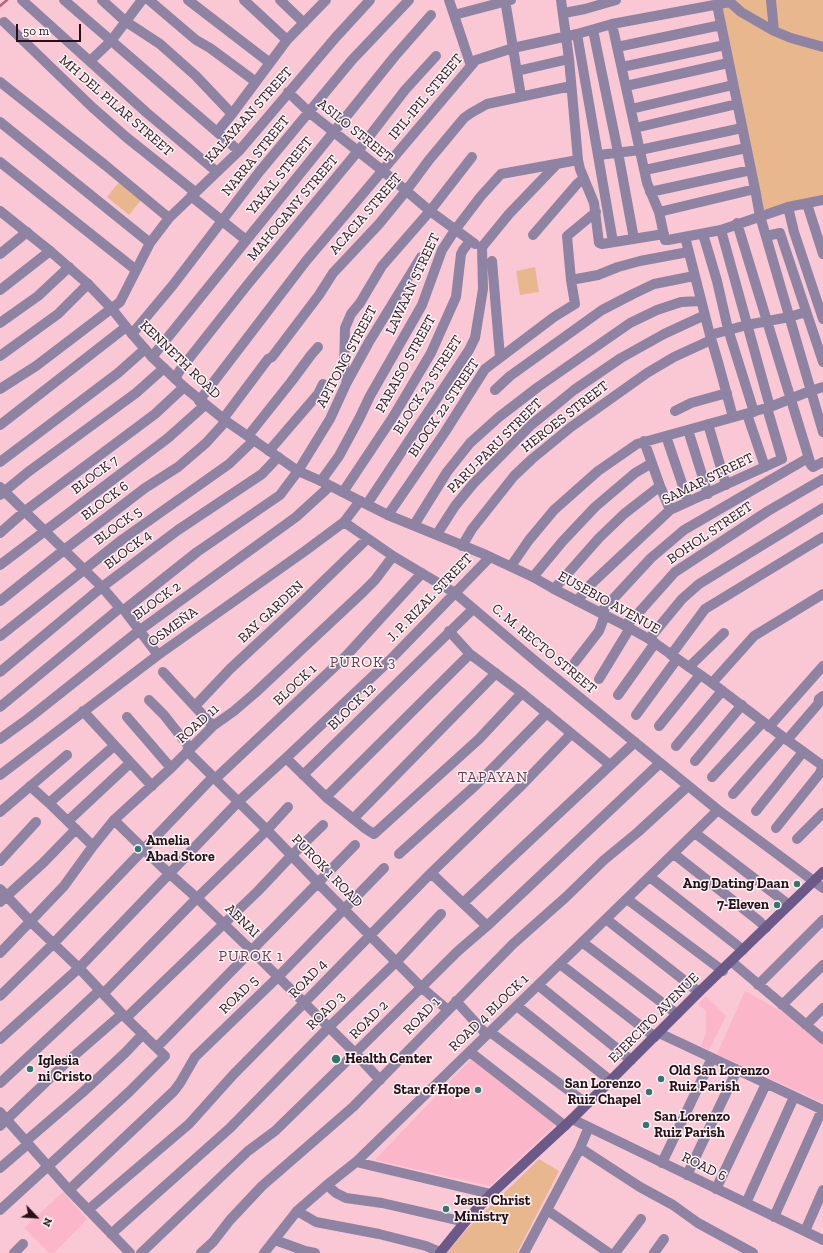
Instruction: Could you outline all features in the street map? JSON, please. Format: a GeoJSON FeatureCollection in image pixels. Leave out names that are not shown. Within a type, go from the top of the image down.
{"type":"FeatureCollection","features":[{"type":"Feature","properties":{"kind":"main road","name":"EJERCITO AVENUE"},"geometry":{"type":"LineString","coordinates":[[440,1252],[491,1194],[611,1081],[699,992],[723,971],[823,872]]}},
{"type":"Feature","properties":{"kind":"street"},"geometry":{"type":"LineString","coordinates":[[22,0],[147,113],[217,172]]}},
{"type":"Feature","properties":{"kind":"street"},"geometry":{"type":"LineString","coordinates":[[64,0],[239,151]]}},
{"type":"Feature","properties":{"kind":"street"},"geometry":{"type":"LineString","coordinates":[[102,0],[125,21],[160,44],[196,76],[232,114]]}},
{"type":"Feature","properties":{"kind":"street"},"geometry":{"type":"LineString","coordinates":[[90,61],[111,41],[142,0]]}},
{"type":"Feature","properties":{"kind":"street"},"geometry":{"type":"LineString","coordinates":[[149,0],[196,40],[210,48],[256,82]]}},
{"type":"Feature","properties":{"kind":"street"},"geometry":{"type":"LineString","coordinates":[[188,0],[270,63]]}},
{"type":"Feature","properties":{"kind":"street"},"geometry":{"type":"LineString","coordinates":[[244,0],[287,40]]}},
{"type":"Feature","properties":{"kind":"street"},"geometry":{"type":"LineString","coordinates":[[280,0],[304,23]]}},
{"type":"Feature","properties":{"kind":"street"},"geometry":{"type":"LineString","coordinates":[[217,132],[287,40],[322,4],[311,0]]}},
{"type":"Feature","properties":{"kind":"street","name":"KALAYAAN STREET"},"geometry":{"type":"LineString","coordinates":[[112,309],[120,302],[150,243],[169,218],[239,151],[288,92],[370,0]]}},
{"type":"Feature","properties":{"kind":"street","name":"NARRA STREET"},"geometry":{"type":"LineString","coordinates":[[0,426],[129,331],[173,285],[260,172],[352,60],[408,0]]}},
{"type":"Feature","properties":{"kind":"street"},"geometry":{"type":"LineString","coordinates":[[449,0],[471,66]]}},
{"type":"Feature","properties":{"kind":"street"},"geometry":{"type":"LineString","coordinates":[[454,15],[507,0],[521,96]]}},
{"type":"Feature","properties":{"kind":"street"},"geometry":{"type":"LineString","coordinates":[[561,0],[564,13],[565,36],[569,59],[578,160],[594,203],[599,243],[602,244],[664,234]]}},
{"type":"Feature","properties":{"kind":"street"},"geometry":{"type":"LineString","coordinates":[[564,13],[584,4],[616,0]]}},
{"type":"Feature","properties":{"kind":"street"},"geometry":{"type":"LineString","coordinates":[[771,0],[774,31]]}},
{"type":"Feature","properties":{"kind":"street","name":"IPIL-IPIL STREET"},"geometry":{"type":"LineString","coordinates":[[202,403],[306,261],[476,60],[513,48],[577,34],[612,24],[717,5],[730,1],[741,12],[774,31],[791,38],[823,47]]}},
{"type":"Feature","properties":{"kind":"street"},"geometry":{"type":"LineString","coordinates":[[717,5],[760,216],[823,432]]}},
{"type":"Feature","properties":{"kind":"street"},"geometry":{"type":"LineString","coordinates":[[760,23],[773,12]]}},
{"type":"Feature","properties":{"kind":"street","name":"YAKAL STREET"},"geometry":{"type":"LineString","coordinates":[[152,357],[395,56],[431,15]]}},
{"type":"Feature","properties":{"kind":"street","name":"MH DEL PILAR STREET"},"geometry":{"type":"LineString","coordinates":[[4,22],[92,107],[222,221],[246,240]]}},
{"type":"Feature","properties":{"kind":"street"},"geometry":{"type":"LineString","coordinates":[[612,24],[647,183],[659,212],[664,238],[668,240],[721,230],[760,216],[823,200]]}},
{"type":"Feature","properties":{"kind":"street"},"geometry":{"type":"LineString","coordinates":[[617,47],[721,25]]}},
{"type":"Feature","properties":{"kind":"street"},"geometry":{"type":"LineString","coordinates":[[593,30],[634,239]]}},
{"type":"Feature","properties":{"kind":"street"},"geometry":{"type":"LineString","coordinates":[[577,34],[614,242]]}},
{"type":"Feature","properties":{"kind":"street"},"geometry":{"type":"LineString","coordinates":[[622,67],[725,45]]}},
{"type":"Feature","properties":{"kind":"street","name":"MAHOGANY STREET"},"geometry":{"type":"LineString","coordinates":[[175,379],[180,370],[248,284],[358,151],[405,90],[436,56]]}},
{"type":"Feature","properties":{"kind":"street"},"geometry":{"type":"LineString","coordinates":[[517,71],[569,59]]}},
{"type":"Feature","properties":{"kind":"street"},"geometry":{"type":"LineString","coordinates":[[626,86],[728,63]]}},
{"type":"Feature","properties":{"kind":"street"},"geometry":{"type":"LineString","coordinates":[[0,82],[169,218]]}},
{"type":"Feature","properties":{"kind":"street"},"geometry":{"type":"LineString","coordinates":[[631,109],[733,85]]}},
{"type":"Feature","properties":{"kind":"street","name":"ACACIA STREET"},"geometry":{"type":"LineString","coordinates":[[225,420],[268,359],[272,357],[319,295],[333,273],[379,224],[467,116],[487,104],[571,86]]}},
{"type":"Feature","properties":{"kind":"street","name":"ASILO STREET"},"geometry":{"type":"LineString","coordinates":[[288,92],[310,113],[383,171],[430,212],[482,247]]}},
{"type":"Feature","properties":{"kind":"street"},"geometry":{"type":"LineString","coordinates":[[635,128],[737,104]]}},
{"type":"Feature","properties":{"kind":"street"},"geometry":{"type":"LineString","coordinates":[[0,122],[150,243]]}},
{"type":"Feature","properties":{"kind":"street"},"geometry":{"type":"LineString","coordinates":[[599,155],[640,150],[742,128]]}},
{"type":"Feature","properties":{"kind":"street"},"geometry":{"type":"LineString","coordinates":[[645,170],[746,148]]}},
{"type":"Feature","properties":{"kind":"street"},"geometry":{"type":"LineString","coordinates":[[347,382],[344,373],[345,328],[351,314],[360,303],[382,266],[430,212],[472,157]]}},
{"type":"Feature","properties":{"kind":"street","name":"LAWAAN STREET"},"geometry":{"type":"LineString","coordinates":[[321,481],[339,456],[370,396],[422,305],[442,250],[481,196],[501,174],[578,160]]}},
{"type":"Feature","properties":{"kind":"street"},"geometry":{"type":"LineString","coordinates":[[0,162],[136,270]]}},
{"type":"Feature","properties":{"kind":"street"},"geometry":{"type":"LineString","coordinates":[[482,247],[509,214],[557,164]]}},
{"type":"Feature","properties":{"kind":"street"},"geometry":{"type":"LineString","coordinates":[[650,192],[751,170]]}},
{"type":"Feature","properties":{"kind":"street"},"geometry":{"type":"LineString","coordinates":[[533,235],[577,184],[584,178]]}},
{"type":"Feature","properties":{"kind":"street"},"geometry":{"type":"LineString","coordinates":[[659,212],[755,189]]}},
{"type":"Feature","properties":{"kind":"street"},"geometry":{"type":"LineString","coordinates":[[807,204],[823,254]]}},
{"type":"Feature","properties":{"kind":"street"},"geometry":{"type":"LineString","coordinates":[[788,208],[794,232],[823,319]]}},
{"type":"Feature","properties":{"kind":"street"},"geometry":{"type":"LineString","coordinates":[[596,212],[567,236],[571,280],[598,275],[618,267],[640,261],[688,252]]}},
{"type":"Feature","properties":{"kind":"street","name":"KENNETH ROAD"},"geometry":{"type":"LineString","coordinates":[[1,213],[69,266],[112,309],[152,357],[202,403],[298,471],[364,503]]}},
{"type":"Feature","properties":{"kind":"street"},"geometry":{"type":"LineString","coordinates":[[737,223],[808,458],[813,467],[823,462]]}},
{"type":"Feature","properties":{"kind":"street"},"geometry":{"type":"LineString","coordinates":[[721,230],[768,408]]}},
{"type":"Feature","properties":{"kind":"street"},"geometry":{"type":"LineString","coordinates":[[0,254],[27,232]]}},
{"type":"Feature","properties":{"kind":"street"},"geometry":{"type":"LineString","coordinates":[[766,236],[780,233],[823,362]]}},
{"type":"Feature","properties":{"kind":"street"},"geometry":{"type":"LineString","coordinates":[[703,234],[717,281],[728,329],[765,468]]}},
{"type":"Feature","properties":{"kind":"street"},"geometry":{"type":"LineString","coordinates":[[685,237],[710,337],[733,418]]}},
{"type":"Feature","properties":{"kind":"street","name":"PARAISO STREET"},"geometry":{"type":"LineString","coordinates":[[343,492],[393,417],[431,353],[456,297],[461,254],[470,240]]}},
{"type":"Feature","properties":{"kind":"street","name":"BLOCK 23 STREET"},"geometry":{"type":"LineString","coordinates":[[364,503],[469,350],[475,338],[483,288],[482,247]]}},
{"type":"Feature","properties":{"kind":"street"},"geometry":{"type":"LineString","coordinates":[[0,290],[50,251]]}},
{"type":"Feature","properties":{"kind":"street","name":"APITONG STREET"},"geometry":{"type":"LineString","coordinates":[[0,707],[122,609],[197,552],[280,495],[298,471],[330,419],[368,342],[421,257]]}},
{"type":"Feature","properties":{"kind":"street"},"geometry":{"type":"LineString","coordinates":[[492,261],[500,357]]}},
{"type":"Feature","properties":{"kind":"street"},"geometry":{"type":"LineString","coordinates":[[0,323],[38,296],[69,266]]}},
{"type":"Feature","properties":{"kind":"street"},"geometry":{"type":"LineString","coordinates":[[495,390],[510,376],[602,310],[654,284],[694,276]]}},
{"type":"Feature","properties":{"kind":"street","name":"BLOCK 22 STREET"},"geometry":{"type":"LineString","coordinates":[[388,515],[445,432],[485,369],[554,317],[575,304],[571,280]]}},
{"type":"Feature","properties":{"kind":"street"},"geometry":{"type":"LineString","coordinates":[[0,356],[58,314],[88,284]]}},
{"type":"Feature","properties":{"kind":"street"},"geometry":{"type":"LineString","coordinates":[[414,526],[447,472],[470,444],[499,417],[561,370],[630,323],[657,310],[681,302],[701,302]]}},
{"type":"Feature","properties":{"kind":"street"},"geometry":{"type":"LineString","coordinates":[[0,389],[36,366],[112,309]]}},
{"type":"Feature","properties":{"kind":"street","name":"HEROES STREET"},"geometry":{"type":"LineString","coordinates":[[462,546],[472,529],[514,476],[571,427],[647,373],[710,337],[728,329],[789,317],[806,312]]}},
{"type":"Feature","properties":{"kind":"street","name":"PARU-PARU STREET"},"geometry":{"type":"LineString","coordinates":[[437,534],[455,506],[473,484],[531,425],[563,399],[621,358],[664,334],[705,314]]}},
{"type":"Feature","properties":{"kind":"street","name":"BLOCK 5"},"geometry":{"type":"LineString","coordinates":[[0,636],[123,539],[229,464],[251,438],[318,347]]}},
{"type":"Feature","properties":{"kind":"street"},"geometry":{"type":"LineString","coordinates":[[0,462],[118,373],[145,349]]}},
{"type":"Feature","properties":{"kind":"street"},"geometry":{"type":"LineString","coordinates":[[158,655],[140,630],[122,609],[84,569],[25,511],[2,491],[136,393],[164,368]]}},
{"type":"Feature","properties":{"kind":"street"},"geometry":{"type":"LineString","coordinates":[[269,451],[318,394],[323,384]]}},
{"type":"Feature","properties":{"kind":"street"},"geometry":{"type":"LineString","coordinates":[[0,533],[25,511],[155,414],[184,387]]}},
{"type":"Feature","properties":{"kind":"street"},"geometry":{"type":"LineString","coordinates":[[511,566],[529,540],[554,510],[598,471],[637,444],[768,408],[823,387]]}},
{"type":"Feature","properties":{"kind":"street"},"geometry":{"type":"LineString","coordinates":[[675,411],[691,403],[727,393]]}},
{"type":"Feature","properties":{"kind":"street","name":"BLOCK 7"},"geometry":{"type":"LineString","coordinates":[[0,565],[44,530],[168,438],[202,403]]}},
{"type":"Feature","properties":{"kind":"street","name":"SAMAR STREET"},"geometry":{"type":"LineString","coordinates":[[577,601],[591,584],[670,510],[765,468],[783,458],[768,408]]}},
{"type":"Feature","properties":{"kind":"street","name":"BLOCK 6"},"geometry":{"type":"LineString","coordinates":[[0,602],[64,550],[145,488],[178,467],[206,443],[225,420]]}},
{"type":"Feature","properties":{"kind":"street"},"geometry":{"type":"LineString","coordinates":[[708,424],[726,485]]}},
{"type":"Feature","properties":{"kind":"street"},"geometry":{"type":"LineString","coordinates":[[688,430],[708,494]]}},
{"type":"Feature","properties":{"kind":"street"},"geometry":{"type":"LineString","coordinates":[[666,436],[688,502]]}},
{"type":"Feature","properties":{"kind":"street"},"geometry":{"type":"LineString","coordinates":[[644,441],[670,510]]}},
{"type":"Feature","properties":{"kind":"street","name":"BLOCK 4"},"geometry":{"type":"LineString","coordinates":[[0,672],[102,588],[178,530],[262,474],[278,457]]}},
{"type":"Feature","properties":{"kind":"street"},"geometry":{"type":"LineString","coordinates":[[575,662],[598,631],[603,614],[651,558],[684,530],[808,458]]}},
{"type":"Feature","properties":{"kind":"street"},"geometry":{"type":"LineString","coordinates":[[533,576],[595,507],[635,473],[652,463]]}},
{"type":"Feature","properties":{"kind":"street","name":"BOHOL STREET"},"geometry":{"type":"LineString","coordinates":[[599,679],[627,627],[675,572],[762,515],[823,479]]}},
{"type":"Feature","properties":{"kind":"street","name":"BLOCK 2"},"geometry":{"type":"LineString","coordinates":[[0,739],[29,718],[140,630],[296,517],[330,486]]}},
{"type":"Feature","properties":{"kind":"street"},"geometry":{"type":"LineString","coordinates":[[554,589],[599,538],[624,514],[660,486]]}},
{"type":"Feature","properties":{"kind":"street","name":"EUSEBIO AVENUE"},"geometry":{"type":"LineString","coordinates":[[364,503],[388,515],[437,534],[533,576],[554,589],[652,641],[712,683],[766,725],[823,766]]}},
{"type":"Feature","properties":{"kind":"street","name":"OSMEÑA"},"geometry":{"type":"LineString","coordinates":[[0,775],[158,655],[344,522],[364,503]]}},
{"type":"Feature","properties":{"kind":"street"},"geometry":{"type":"LineString","coordinates":[[618,695],[652,641],[682,599],[699,584],[823,508]]}},
{"type":"Feature","properties":{"kind":"street","name":"C. M. RECTO STREET"},"geometry":{"type":"LineString","coordinates":[[344,522],[393,556],[455,593],[660,764],[718,810],[814,881]]}},
{"type":"Feature","properties":{"kind":"street"},"geometry":{"type":"LineString","coordinates":[[636,715],[705,609],[823,537]]}},
{"type":"Feature","properties":{"kind":"street","name":"BAY GARDEN"},"geometry":{"type":"LineString","coordinates":[[195,706],[230,669],[367,539]]}},
{"type":"Feature","properties":{"kind":"street","name":"ROAD 11"},"geometry":{"type":"LineString","coordinates":[[0,953],[64,886],[114,820],[171,768],[213,726],[234,711],[363,592],[375,580],[393,556]]}},
{"type":"Feature","properties":{"kind":"street","name":"J. P. RIZAL STREET"},"geometry":{"type":"LineString","coordinates":[[0,1039],[79,968],[239,801],[390,660],[490,557]]}},
{"type":"Feature","properties":{"kind":"street","name":"BLOCK 1"},"geometry":{"type":"LineString","coordinates":[[0,996],[53,944],[143,848],[214,778],[346,656],[422,573]]}},
{"type":"Feature","properties":{"kind":"street"},"geometry":{"type":"LineString","coordinates":[[712,683],[754,636],[823,594]]}},
{"type":"Feature","properties":{"kind":"street","name":"BLOCK 12"},"geometry":{"type":"LineString","coordinates":[[303,775],[473,609]]}},
{"type":"Feature","properties":{"kind":"street"},"geometry":{"type":"LineString","coordinates":[[449,631],[470,654],[547,713],[610,765]]}},
{"type":"Feature","properties":{"kind":"street"},"geometry":{"type":"LineString","coordinates":[[689,667],[724,633]]}},
{"type":"Feature","properties":{"kind":"street"},"geometry":{"type":"LineString","coordinates":[[326,797],[470,654]]}},
{"type":"Feature","properties":{"kind":"street"},"geometry":{"type":"LineString","coordinates":[[712,777],[766,725],[823,666]]}},
{"type":"Feature","properties":{"kind":"street"},"geometry":{"type":"LineString","coordinates":[[163,672],[213,726]]}},
{"type":"Feature","properties":{"kind":"street"},"geometry":{"type":"LineString","coordinates":[[353,819],[496,673]]}},
{"type":"Feature","properties":{"kind":"street"},"geometry":{"type":"LineString","coordinates":[[659,726],[700,675]]}},
{"type":"Feature","properties":{"kind":"street"},"geometry":{"type":"LineString","coordinates":[[676,746],[722,691]]}},
{"type":"Feature","properties":{"kind":"street"},"geometry":{"type":"LineString","coordinates":[[286,758],[326,797],[374,834],[479,739],[522,694]]}},
{"type":"Feature","properties":{"kind":"street"},"geometry":{"type":"LineString","coordinates":[[733,794],[818,704],[823,696]]}},
{"type":"Feature","properties":{"kind":"street","name":"PUROK 1 ROAD"},"geometry":{"type":"LineString","coordinates":[[149,700],[164,715],[189,750],[214,778],[239,801],[421,987],[448,1010]]}},
{"type":"Feature","properties":{"kind":"street"},"geometry":{"type":"LineString","coordinates":[[695,761],[742,706]]}},
{"type":"Feature","properties":{"kind":"street"},"geometry":{"type":"LineString","coordinates":[[83,711],[152,786]]}},
{"type":"Feature","properties":{"kind":"street"},"geometry":{"type":"LineString","coordinates":[[399,854],[476,785],[547,713]]}},
{"type":"Feature","properties":{"kind":"street"},"geometry":{"type":"LineString","coordinates":[[127,717],[171,768]]}},
{"type":"Feature","properties":{"kind":"street"},"geometry":{"type":"LineString","coordinates":[[571,734],[519,788],[431,873],[487,926],[660,764]]}},
{"type":"Feature","properties":{"kind":"street"},"geometry":{"type":"LineString","coordinates":[[463,903],[635,742]]}},
{"type":"Feature","properties":{"kind":"street"},"geometry":{"type":"LineString","coordinates":[[49,803],[114,746]]}},
{"type":"Feature","properties":{"kind":"street"},"geometry":{"type":"LineString","coordinates":[[756,812],[803,752]]}},
{"type":"Feature","properties":{"kind":"street"},"geometry":{"type":"LineString","coordinates":[[0,812],[67,755]]}},
{"type":"Feature","properties":{"kind":"street"},"geometry":{"type":"LineString","coordinates":[[0,1210],[129,1092],[165,1056],[124,1016],[79,968],[2,896],[43,863],[72,825],[130,763]]}},
{"type":"Feature","properties":{"kind":"street"},"geometry":{"type":"LineString","coordinates":[[776,828],[820,773],[823,766]]}},
{"type":"Feature","properties":{"kind":"street"},"geometry":{"type":"LineString","coordinates":[[30,786],[93,846]]}},
{"type":"Feature","properties":{"kind":"street","name":"ROAD 1"},"geometry":{"type":"LineString","coordinates":[[201,1253],[246,1202],[279,1170],[353,1107],[513,944],[566,897],[604,860],[638,832],[688,786]]}},
{"type":"Feature","properties":{"kind":"street"},"geometry":{"type":"LineString","coordinates":[[0,1083],[102,992],[267,830],[288,807]]}},
{"type":"Feature","properties":{"kind":"street","name":"ROAD 4 BLOCK 1"},"geometry":{"type":"LineString","coordinates":[[264,1253],[297,1211],[356,1162],[718,810]]}},
{"type":"Feature","properties":{"kind":"street"},"geometry":{"type":"LineString","coordinates":[[797,839],[823,813]]}},
{"type":"Feature","properties":{"kind":"street","name":"ABNAI"},"geometry":{"type":"LineString","coordinates":[[114,820],[224,923],[380,1080]]}},
{"type":"Feature","properties":{"kind":"street"},"geometry":{"type":"LineString","coordinates":[[0,860],[36,822]]}},
{"type":"Feature","properties":{"kind":"street"},"geometry":{"type":"LineString","coordinates":[[130,1253],[69,1190],[27,1142],[2,1119],[69,1060],[124,1016],[258,891],[323,825]]}},
{"type":"Feature","properties":{"kind":"street"},"geometry":{"type":"LineString","coordinates":[[695,833],[789,905]]}},
{"type":"Feature","properties":{"kind":"street"},"geometry":{"type":"LineString","coordinates":[[157,1047],[354,845]]}},
{"type":"Feature","properties":{"kind":"street"},"geometry":{"type":"LineString","coordinates":[[674,854],[766,928]]}},
{"type":"Feature","properties":{"kind":"street","name":"ROAD 5"},"geometry":{"type":"LineString","coordinates":[[69,1190],[174,1091],[195,1057],[345,910],[384,868]]}},
{"type":"Feature","properties":{"kind":"street","name":"ROAD 4"},"geometry":{"type":"LineString","coordinates":[[88,1210],[189,1124],[233,1075],[431,873]]}},
{"type":"Feature","properties":{"kind":"street"},"geometry":{"type":"LineString","coordinates":[[650,877],[743,950]]}},
{"type":"Feature","properties":{"kind":"street"},"geometry":{"type":"LineString","coordinates":[[814,881],[823,888]]}},
{"type":"Feature","properties":{"kind":"street"},"geometry":{"type":"LineString","coordinates":[[627,899],[723,971]]}},
{"type":"Feature","properties":{"kind":"street","name":"ROAD 3"},"geometry":{"type":"LineString","coordinates":[[111,1234],[230,1128],[442,914]]}},
{"type":"Feature","properties":{"kind":"street"},"geometry":{"type":"LineString","coordinates":[[606,919],[699,992]]}},
{"type":"Feature","properties":{"kind":"street"},"geometry":{"type":"LineString","coordinates":[[758,985],[823,920]]}},
{"type":"Feature","properties":{"kind":"street","name":"ROAD 2"},"geometry":{"type":"LineString","coordinates":[[141,1253],[252,1148],[275,1131],[355,1054],[458,951],[487,926]]}},
{"type":"Feature","properties":{"kind":"street"},"geometry":{"type":"LineString","coordinates":[[582,942],[677,1014]]}},
{"type":"Feature","properties":{"kind":"street"},"geometry":{"type":"LineString","coordinates":[[732,962],[823,1039]]}},
{"type":"Feature","properties":{"kind":"street"},"geometry":{"type":"LineString","coordinates":[[560,964],[657,1035],[712,1058],[822,1110],[774,1217]]}},
{"type":"Feature","properties":{"kind":"street"},"geometry":{"type":"LineString","coordinates":[[782,1005],[823,965]]}},
{"type":"Feature","properties":{"kind":"street"},"geometry":{"type":"LineString","coordinates":[[538,985],[631,1060]]}},
{"type":"Feature","properties":{"kind":"street"},"geometry":{"type":"LineString","coordinates":[[456,1001],[489,1033],[587,1104]]}},
{"type":"Feature","properties":{"kind":"street"},"geometry":{"type":"LineString","coordinates":[[517,1006],[611,1081]]}},
{"type":"Feature","properties":{"kind":"street"},"geometry":{"type":"LineString","coordinates":[[806,1025],[823,1008]]}},
{"type":"Feature","properties":{"kind":"street"},"geometry":{"type":"LineString","coordinates":[[0,1168],[125,1053],[142,1034]]}},
{"type":"Feature","properties":{"kind":"street","name":"ROAD 6"},"geometry":{"type":"LineString","coordinates":[[470,1052],[568,1122],[589,1127],[823,1240]]}},
{"type":"Feature","properties":{"kind":"street"},"geometry":{"type":"LineString","coordinates":[[662,1163],[712,1058]]}},
{"type":"Feature","properties":{"kind":"street"},"geometry":{"type":"LineString","coordinates":[[688,1175],[738,1070]]}},
{"type":"Feature","properties":{"kind":"street"},"geometry":{"type":"LineString","coordinates":[[716,1189],[766,1084]]}},
{"type":"Feature","properties":{"kind":"street"},"geometry":{"type":"LineString","coordinates":[[746,1203],[794,1097]]}},
{"type":"Feature","properties":{"kind":"street"},"geometry":{"type":"LineString","coordinates":[[524,1253],[580,1148],[589,1127]]}},
{"type":"Feature","properties":{"kind":"street"},"geometry":{"type":"LineString","coordinates":[[580,1148],[640,1187],[673,1205],[698,1223],[753,1253]]}},
{"type":"Feature","properties":{"kind":"street"},"geometry":{"type":"LineString","coordinates":[[356,1162],[491,1194]]}},
{"type":"Feature","properties":{"kind":"street"},"geometry":{"type":"LineString","coordinates":[[327,1185],[336,1193],[346,1198],[382,1203],[465,1222]]}},
{"type":"Feature","properties":{"kind":"street"},"geometry":{"type":"LineString","coordinates":[[804,1231],[823,1190]]}},
{"type":"Feature","properties":{"kind":"street"},"geometry":{"type":"LineString","coordinates":[[547,1210],[609,1253]]}},
{"type":"Feature","properties":{"kind":"street"},"geometry":{"type":"LineString","coordinates":[[297,1211],[316,1222],[379,1234],[426,1246],[440,1252]]}},
{"type":"Feature","properties":{"kind":"street"},"geometry":{"type":"LineString","coordinates":[[615,1253],[641,1219]]}},
{"type":"Feature","properties":{"kind":"street"},"geometry":{"type":"LineString","coordinates":[[654,1253],[664,1239]]}},
{"type":"Feature","properties":{"kind":"street"},"geometry":{"type":"LineString","coordinates":[[275,1240],[308,1252]]}},
{"type":"Feature","properties":{"kind":"street"},"geometry":{"type":"LineString","coordinates":[[14,1253],[23,1244]]}},
{"type":"Feature","properties":{"kind":"shaded area"},"geometry":{"type":"Polygon","coordinates":[[[732,0],[823,0],[823,196],[762,210],[722,8],[732,0]]]}},
{"type":"Feature","properties":{"kind":"shaded area"},"geometry":{"type":"Polygon","coordinates":[[[120,181],[142,199],[129,215],[107,197],[120,181]]]}},
{"type":"Feature","properties":{"kind":"shaded area"},"geometry":{"type":"Polygon","coordinates":[[[535,267],[539,292],[520,295],[516,271],[535,267]]]}},
{"type":"Feature","properties":{"kind":"shaded area"},"geometry":{"type":"Polygon","coordinates":[[[745,991],[786,1014],[823,1043],[823,1103],[717,1054],[745,991]]]}},
{"type":"Feature","properties":{"kind":"shaded area"},"geometry":{"type":"Polygon","coordinates":[[[706,996],[726,1016],[709,1050],[701,1046],[706,1033],[706,1011],[698,1004],[706,996]]]}},
{"type":"Feature","properties":{"kind":"shaded area","name":"Star of Hope"},"geometry":{"type":"Polygon","coordinates":[[[473,1057],[557,1123],[490,1186],[375,1160],[473,1057]]]}},
{"type":"Feature","properties":{"kind":"shaded area"},"geometry":{"type":"Polygon","coordinates":[[[539,1159],[559,1171],[517,1253],[447,1253],[466,1230],[539,1159]]]}},
{"type":"Feature","properties":{"kind":"shaded area"},"geometry":{"type":"Polygon","coordinates":[[[63,1192],[87,1219],[54,1253],[49,1253],[24,1228],[63,1192]]]}},
{"type":"Feature","properties":{"kind":"waterway"},"geometry":{"type":"LineString","coordinates":[[0,6],[7,0]]}},
{"type":"Feature","properties":{"kind":"place","name":"Amelia Abad Store"},"geometry":{"type":"Point","coordinates":[138,849]}},
{"type":"Feature","properties":{"kind":"place","name":"Ang Dating Daan"},"geometry":{"type":"Point","coordinates":[797,884]}},
{"type":"Feature","properties":{"kind":"place","name":"7-Eleven"},"geometry":{"type":"Point","coordinates":[777,905]}},
{"type":"Feature","properties":{"kind":"place","name":"Health Center"},"geometry":{"type":"Point","coordinates":[336,1059]}},
{"type":"Feature","properties":{"kind":"place","name":"Iglesia ni Cristo"},"geometry":{"type":"Point","coordinates":[30,1069]}},
{"type":"Feature","properties":{"kind":"place","name":"Old San Lorenzo Ruiz Parish"},"geometry":{"type":"Point","coordinates":[661,1079]}},
{"type":"Feature","properties":{"kind":"place","name":"Star of Hope"},"geometry":{"type":"Point","coordinates":[478,1090]}},
{"type":"Feature","properties":{"kind":"place","name":"San Lorenzo Ruiz Chapel"},"geometry":{"type":"Point","coordinates":[649,1092]}},
{"type":"Feature","properties":{"kind":"place","name":"San Lorenzo Ruiz Parish"},"geometry":{"type":"Point","coordinates":[646,1125]}},
{"type":"Feature","properties":{"kind":"place","name":"Jesus Christ Ministry"},"geometry":{"type":"Point","coordinates":[446,1209]}},
{"type":"Feature","properties":{"kind":"district","name":"PUROK 3"},"geometry":{"type":"Point","coordinates":[363,663]}},
{"type":"Feature","properties":{"kind":"district","name":"TAPAYAN"},"geometry":{"type":"Point","coordinates":[493,778]}},
{"type":"Feature","properties":{"kind":"district","name":"PUROK 1"},"geometry":{"type":"Point","coordinates":[251,957]}}]}
